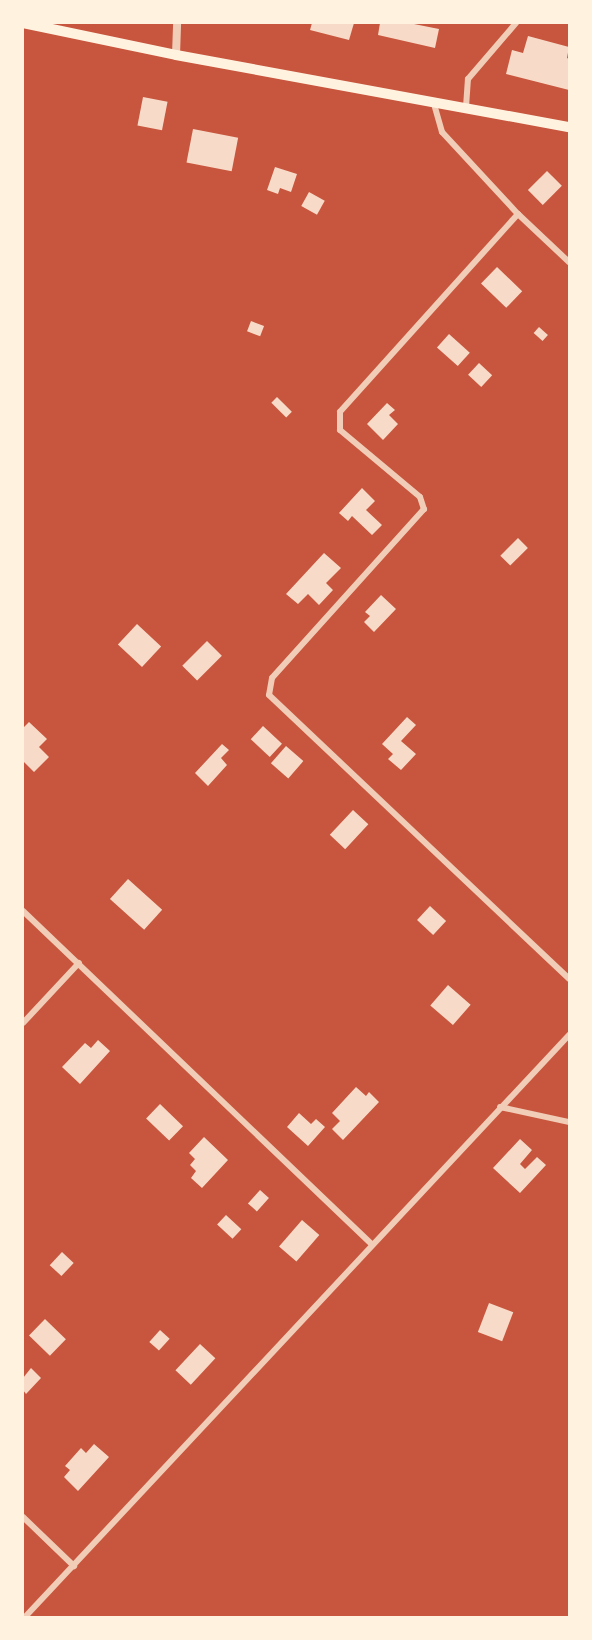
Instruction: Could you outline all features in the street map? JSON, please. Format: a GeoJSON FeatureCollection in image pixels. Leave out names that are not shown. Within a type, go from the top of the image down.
{"type":"FeatureCollection","features":[{"type":"Feature","properties":{"kind":"main road"},"geometry":{"type":"LineString","coordinates":[[23,23],[176,55],[569,127]]}},
{"type":"Feature","properties":{"kind":"street"},"geometry":{"type":"LineString","coordinates":[[176,55],[177,23]]}},
{"type":"Feature","properties":{"kind":"street"},"geometry":{"type":"LineString","coordinates":[[466,107],[468,79],[516,23]]}},
{"type":"Feature","properties":{"kind":"street"},"geometry":{"type":"LineString","coordinates":[[434,104],[442,132],[518,214],[569,262]]}},
{"type":"Feature","properties":{"kind":"street"},"geometry":{"type":"LineString","coordinates":[[518,214],[340,412],[340,430],[420,497],[424,509],[272,678],[269,695],[569,979]]}},
{"type":"Feature","properties":{"kind":"street"},"geometry":{"type":"LineString","coordinates":[[23,911],[371,1244]]}},
{"type":"Feature","properties":{"kind":"street"},"geometry":{"type":"LineString","coordinates":[[23,1024],[79,963]]}},
{"type":"Feature","properties":{"kind":"street"},"geometry":{"type":"LineString","coordinates":[[25,1617],[569,1035]]}},
{"type":"Feature","properties":{"kind":"street"},"geometry":{"type":"LineString","coordinates":[[500,1107],[569,1122]]}},
{"type":"Feature","properties":{"kind":"street"},"geometry":{"type":"LineString","coordinates":[[23,1517],[74,1566]]}},
{"type":"Feature","properties":{"kind":"building"},"geometry":{"type":"Polygon","coordinates":[[[312,23],[354,23],[349,40],[310,30],[312,23]]]}},
{"type":"Feature","properties":{"kind":"building"},"geometry":{"type":"Polygon","coordinates":[[[380,23],[409,23],[439,29],[435,48],[378,35],[380,23]]]}},
{"type":"Feature","properties":{"kind":"building"},"geometry":{"type":"Polygon","coordinates":[[[528,36],[569,47],[569,90],[506,74],[512,50],[523,53],[528,36]]]}},
{"type":"Feature","properties":{"kind":"building"},"geometry":{"type":"Polygon","coordinates":[[[143,97],[168,102],[162,130],[137,125],[143,97]]]}},
{"type":"Feature","properties":{"kind":"building"},"geometry":{"type":"Polygon","coordinates":[[[193,129],[238,138],[232,171],[187,162],[193,129]]]}},
{"type":"Feature","properties":{"kind":"building"},"geometry":{"type":"Polygon","coordinates":[[[275,167],[297,174],[291,192],[280,188],[278,194],[267,190],[275,167]]]}},
{"type":"Feature","properties":{"kind":"building"},"geometry":{"type":"Polygon","coordinates":[[[547,171],[562,186],[543,205],[528,190],[547,171]]]}},
{"type":"Feature","properties":{"kind":"building"},"geometry":{"type":"Polygon","coordinates":[[[309,192],[325,201],[317,215],[301,206],[309,192]]]}},
{"type":"Feature","properties":{"kind":"building"},"geometry":{"type":"Polygon","coordinates":[[[497,267],[522,291],[506,308],[481,284],[497,267]]]}},
{"type":"Feature","properties":{"kind":"building"},"geometry":{"type":"Polygon","coordinates":[[[251,321],[264,326],[260,336],[247,331],[251,321]]]}},
{"type":"Feature","properties":{"kind":"building"},"geometry":{"type":"Polygon","coordinates":[[[539,327],[548,335],[543,341],[534,333],[539,327]]]}},
{"type":"Feature","properties":{"kind":"building"},"geometry":{"type":"Polygon","coordinates":[[[449,334],[470,353],[458,366],[437,347],[449,334]]]}},
{"type":"Feature","properties":{"kind":"building"},"geometry":{"type":"Polygon","coordinates":[[[479,363],[492,375],[481,387],[468,375],[479,363]]]}},
{"type":"Feature","properties":{"kind":"building"},"geometry":{"type":"Polygon","coordinates":[[[277,397],[292,412],[286,418],[271,403],[277,397]]]}},
{"type":"Feature","properties":{"kind":"building"},"geometry":{"type":"Polygon","coordinates":[[[387,403],[395,410],[389,415],[398,424],[383,440],[367,424],[387,403]]]}},
{"type":"Feature","properties":{"kind":"building"},"geometry":{"type":"Polygon","coordinates":[[[362,488],[375,501],[366,510],[382,525],[372,535],[352,516],[348,521],[339,513],[362,488]]]}},
{"type":"Feature","properties":{"kind":"building"},"geometry":{"type":"Polygon","coordinates":[[[518,538],[528,548],[510,566],[500,556],[518,538]]]}},
{"type":"Feature","properties":{"kind":"building"},"geometry":{"type":"Polygon","coordinates":[[[324,553],[341,568],[326,583],[333,590],[319,605],[308,594],[298,604],[286,594],[324,553]]]}},
{"type":"Feature","properties":{"kind":"building"},"geometry":{"type":"Polygon","coordinates":[[[381,595],[396,609],[374,632],[364,622],[370,616],[365,612],[381,595]]]}},
{"type":"Feature","properties":{"kind":"building"},"geometry":{"type":"Polygon","coordinates":[[[137,624],[161,647],[142,667],[118,644],[137,624]]]}},
{"type":"Feature","properties":{"kind":"building"},"geometry":{"type":"Polygon","coordinates":[[[207,641],[222,656],[197,681],[182,666],[207,641]]]}},
{"type":"Feature","properties":{"kind":"building"},"geometry":{"type":"Polygon","coordinates":[[[407,717],[416,725],[401,741],[416,754],[401,770],[388,759],[393,754],[382,744],[407,717]]]}},
{"type":"Feature","properties":{"kind":"building"},"geometry":{"type":"Polygon","coordinates":[[[29,722],[47,739],[39,747],[49,757],[34,772],[23,761],[23,728],[29,722]]]}},
{"type":"Feature","properties":{"kind":"building"},"geometry":{"type":"Polygon","coordinates":[[[263,726],[282,744],[270,757],[251,739],[263,726]]]}},
{"type":"Feature","properties":{"kind":"building"},"geometry":{"type":"Polygon","coordinates":[[[222,744],[229,750],[221,758],[227,765],[208,786],[195,773],[222,744]]]}},
{"type":"Feature","properties":{"kind":"building"},"geometry":{"type":"Polygon","coordinates":[[[286,746],[303,761],[288,778],[271,763],[286,746]]]}},
{"type":"Feature","properties":{"kind":"building"},"geometry":{"type":"Polygon","coordinates":[[[353,810],[368,824],[345,849],[330,835],[353,810]]]}},
{"type":"Feature","properties":{"kind":"building"},"geometry":{"type":"Polygon","coordinates":[[[128,879],[162,910],[144,930],[110,899],[128,879]]]}},
{"type":"Feature","properties":{"kind":"building"},"geometry":{"type":"Polygon","coordinates":[[[430,906],[446,921],[433,935],[417,920],[430,906]]]}},
{"type":"Feature","properties":{"kind":"building"},"geometry":{"type":"Polygon","coordinates":[[[448,985],[471,1005],[453,1025],[430,1005],[448,985]]]}},
{"type":"Feature","properties":{"kind":"building"},"geometry":{"type":"Polygon","coordinates":[[[98,1040],[110,1051],[80,1084],[62,1067],[85,1043],[91,1048],[98,1040]]]}},
{"type":"Feature","properties":{"kind":"building"},"geometry":{"type":"Polygon","coordinates":[[[356,1087],[366,1096],[369,1092],[379,1102],[343,1140],[332,1129],[340,1121],[332,1113],[356,1087]]]}},
{"type":"Feature","properties":{"kind":"building"},"geometry":{"type":"Polygon","coordinates":[[[160,1104],[183,1126],[169,1141],[146,1118],[160,1104]]]}},
{"type":"Feature","properties":{"kind":"building"},"geometry":{"type":"Polygon","coordinates":[[[299,1113],[311,1124],[316,1119],[325,1127],[308,1146],[287,1127],[299,1113]]]}},
{"type":"Feature","properties":{"kind":"building"},"geometry":{"type":"Polygon","coordinates":[[[204,1137],[228,1160],[202,1188],[191,1178],[196,1171],[190,1165],[195,1159],[189,1153],[204,1137]]]}},
{"type":"Feature","properties":{"kind":"building"},"geometry":{"type":"Polygon","coordinates":[[[520,1139],[532,1150],[520,1164],[525,1169],[537,1157],[546,1165],[520,1193],[493,1168],[520,1139]]]}},
{"type":"Feature","properties":{"kind":"building"},"geometry":{"type":"Polygon","coordinates":[[[260,1190],[269,1198],[257,1211],[248,1203],[260,1190]]]}},
{"type":"Feature","properties":{"kind":"building"},"geometry":{"type":"Polygon","coordinates":[[[226,1215],[241,1229],[232,1239],[217,1225],[226,1215]]]}},
{"type":"Feature","properties":{"kind":"building"},"geometry":{"type":"Polygon","coordinates":[[[302,1220],[319,1235],[296,1262],[279,1246],[302,1220]]]}},
{"type":"Feature","properties":{"kind":"building"},"geometry":{"type":"Polygon","coordinates":[[[62,1252],[74,1263],[61,1276],[50,1265],[62,1252]]]}},
{"type":"Feature","properties":{"kind":"building"},"geometry":{"type":"Polygon","coordinates":[[[489,1303],[513,1312],[502,1341],[478,1332],[489,1303]]]}},
{"type":"Feature","properties":{"kind":"building"},"geometry":{"type":"Polygon","coordinates":[[[45,1319],[66,1339],[50,1356],[29,1336],[45,1319]]]}},
{"type":"Feature","properties":{"kind":"building"},"geometry":{"type":"Polygon","coordinates":[[[160,1330],[170,1339],[159,1351],[149,1342],[160,1330]]]}},
{"type":"Feature","properties":{"kind":"building"},"geometry":{"type":"Polygon","coordinates":[[[200,1344],[215,1358],[191,1385],[175,1370],[200,1344]]]}},
{"type":"Feature","properties":{"kind":"building"},"geometry":{"type":"Polygon","coordinates":[[[31,1368],[41,1378],[26,1394],[23,1390],[23,1378],[31,1368]]]}},
{"type":"Feature","properties":{"kind":"building"},"geometry":{"type":"Polygon","coordinates":[[[94,1444],[109,1457],[78,1491],[64,1477],[70,1470],[65,1466],[81,1448],[86,1453],[94,1444]]]}}]}
